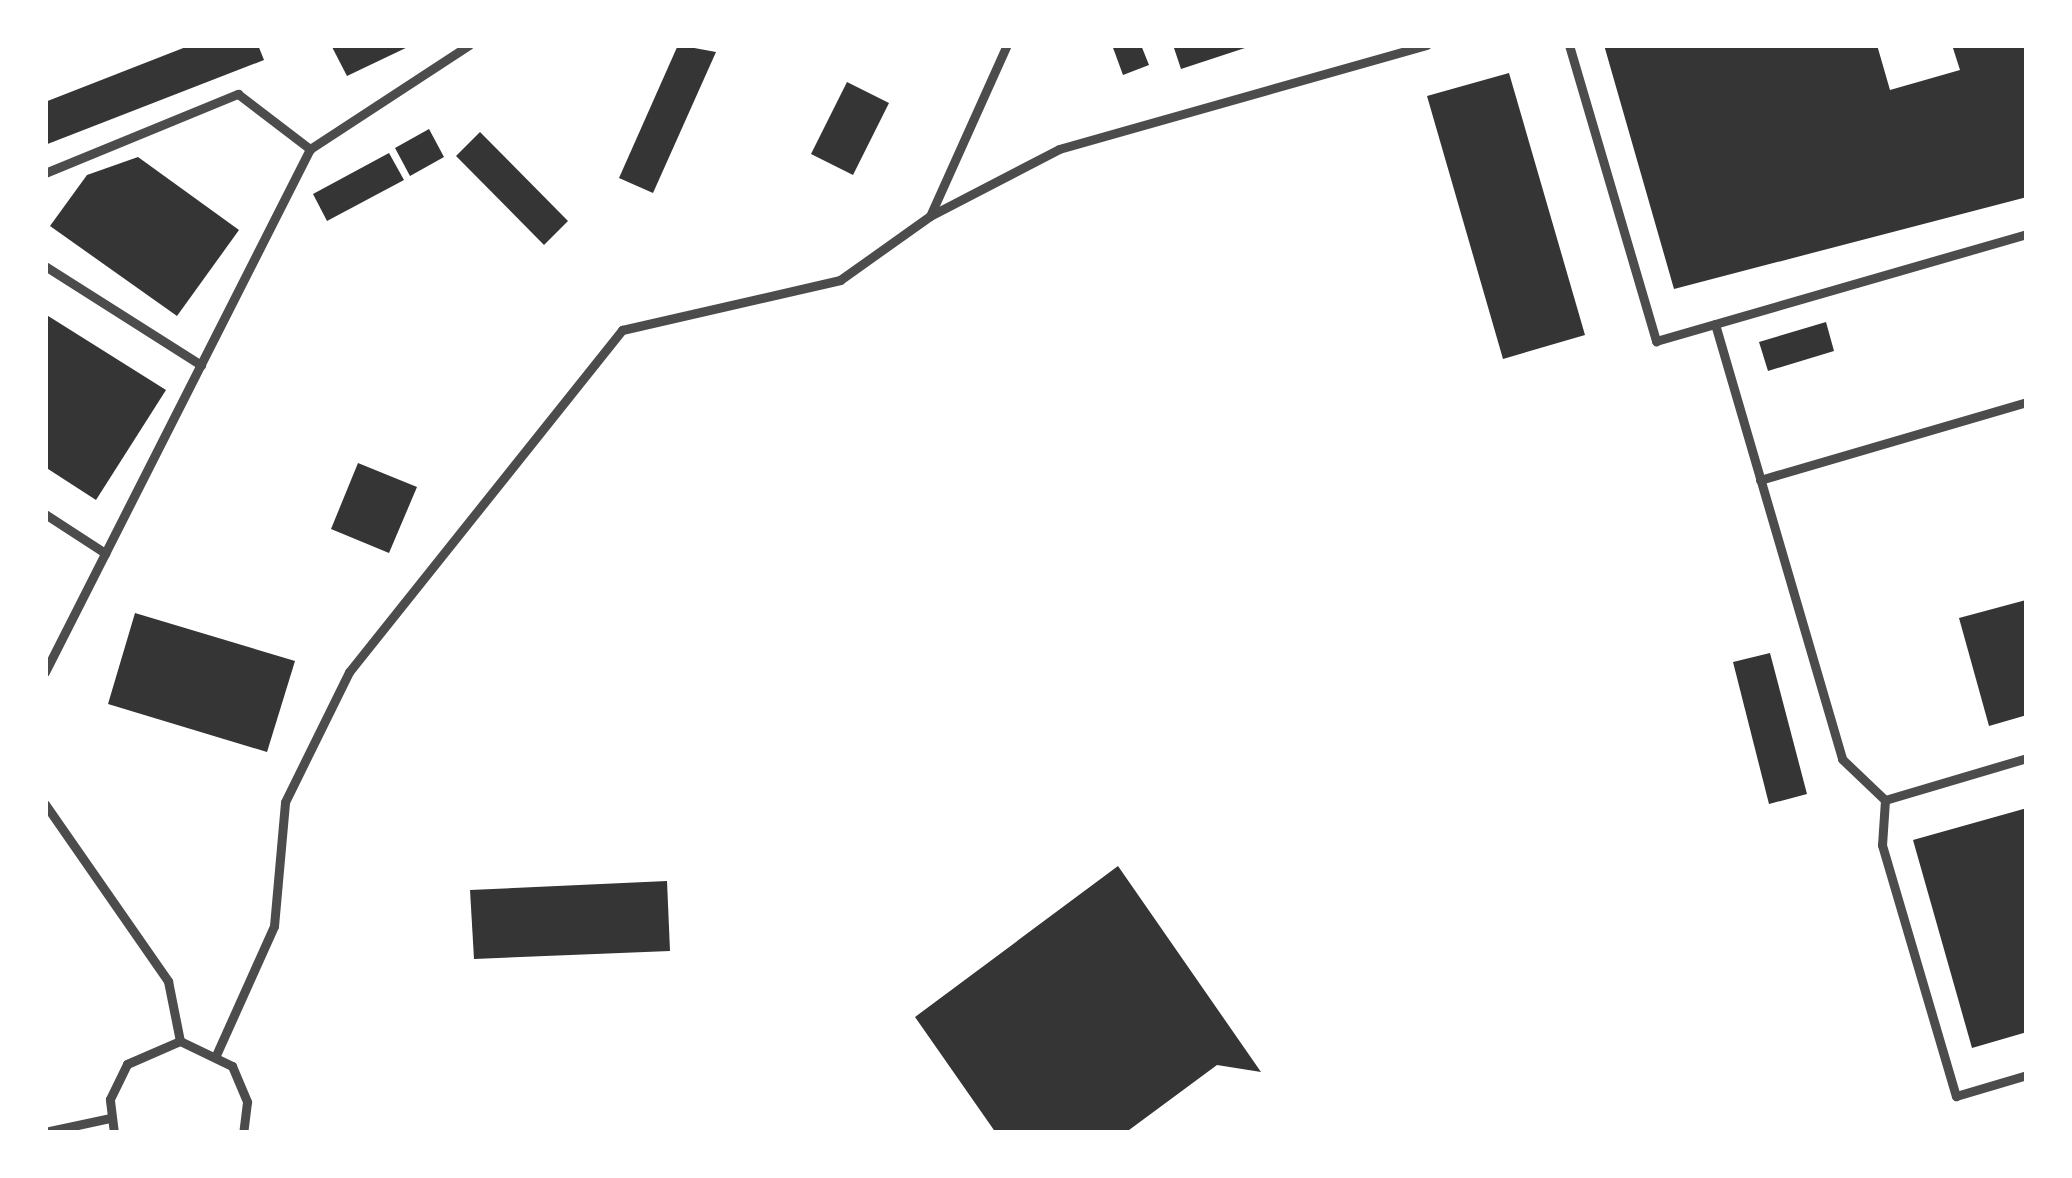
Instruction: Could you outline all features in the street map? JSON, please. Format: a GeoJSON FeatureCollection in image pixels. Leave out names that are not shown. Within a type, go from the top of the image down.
{"type":"FeatureCollection","features":[{"type":"Feature","properties":{"kind":"lane"},"geometry":{"type":"LineString","coordinates":[[45,672],[310,149],[469,45]]}},
{"type":"Feature","properties":{"kind":"lane"},"geometry":{"type":"LineString","coordinates":[[930,215],[1007,45]]}},
{"type":"Feature","properties":{"kind":"lane"},"geometry":{"type":"LineString","coordinates":[[217,1053],[274,926],[285,802],[349,673],[622,330],[839,280],[930,215],[1058,149],[1427,45]]}},
{"type":"Feature","properties":{"kind":"lane"},"geometry":{"type":"LineString","coordinates":[[1569,45],[1656,341],[2027,234]]}},
{"type":"Feature","properties":{"kind":"lane"},"geometry":{"type":"LineString","coordinates":[[45,173],[238,94],[310,149]]}},
{"type":"Feature","properties":{"kind":"lane"},"geometry":{"type":"LineString","coordinates":[[45,266],[200,364]]}},
{"type":"Feature","properties":{"kind":"lane"},"geometry":{"type":"LineString","coordinates":[[1715,324],[1842,758],[1885,800],[1882,844],[1956,1096],[2027,1075]]}},
{"type":"Feature","properties":{"kind":"lane"},"geometry":{"type":"LineString","coordinates":[[1760,480],[2027,402]]}},
{"type":"Feature","properties":{"kind":"lane"},"geometry":{"type":"LineString","coordinates":[[45,514],[105,553]]}},
{"type":"Feature","properties":{"kind":"lane"},"geometry":{"type":"LineString","coordinates":[[1885,800],[2027,758]]}},
{"type":"Feature","properties":{"kind":"lane"},"geometry":{"type":"LineString","coordinates":[[45,804],[168,981],[180,1041]]}},
{"type":"Feature","properties":{"kind":"lane"},"geometry":{"type":"LineString","coordinates":[[114,1133],[110,1118],[127,1064],[180,1041],[217,1053],[242,1083],[243,1133]]}},
{"type":"Feature","properties":{"kind":"lane"},"geometry":{"type":"LineString","coordinates":[[45,1132],[110,1118]]}},
{"type":"Feature","properties":{"kind":"building"},"geometry":{"type":"Polygon","coordinates":[[[191,45],[258,45],[264,60],[45,145],[45,102],[191,45]]]}},
{"type":"Feature","properties":{"kind":"building"},"geometry":{"type":"Polygon","coordinates":[[[331,45],[412,45],[347,76],[331,45]]]}},
{"type":"Feature","properties":{"kind":"building"},"geometry":{"type":"Polygon","coordinates":[[[678,45],[716,52],[653,193],[619,178],[678,45]]]}},
{"type":"Feature","properties":{"kind":"building"},"geometry":{"type":"Polygon","coordinates":[[[1112,45],[1141,45],[1149,65],[1123,75],[1112,45]]]}},
{"type":"Feature","properties":{"kind":"building"},"geometry":{"type":"Polygon","coordinates":[[[1173,45],[1251,45],[1251,46],[1181,69],[1173,45]]]}},
{"type":"Feature","properties":{"kind":"building"},"geometry":{"type":"Polygon","coordinates":[[[1604,45],[1877,45],[1890,90],[1960,70],[1952,45],[2027,45],[2027,197],[1674,289],[1604,45]]]}},
{"type":"Feature","properties":{"kind":"building"},"geometry":{"type":"Polygon","coordinates":[[[1509,73],[1585,335],[1503,359],[1427,96],[1509,73]]]}},
{"type":"Feature","properties":{"kind":"building"},"geometry":{"type":"Polygon","coordinates":[[[847,82],[889,103],[853,175],[811,154],[847,82]]]}},
{"type":"Feature","properties":{"kind":"building"},"geometry":{"type":"Polygon","coordinates":[[[429,129],[444,157],[410,176],[395,148],[429,129]]]}},
{"type":"Feature","properties":{"kind":"building"},"geometry":{"type":"Polygon","coordinates":[[[480,132],[568,221],[544,245],[456,156],[480,132]]]}},
{"type":"Feature","properties":{"kind":"building"},"geometry":{"type":"Polygon","coordinates":[[[389,153],[404,180],[327,221],[313,194],[389,153]]]}},
{"type":"Feature","properties":{"kind":"building"},"geometry":{"type":"Polygon","coordinates":[[[138,157],[239,230],[177,316],[50,226],[87,175],[138,157]]]}},
{"type":"Feature","properties":{"kind":"building"},"geometry":{"type":"Polygon","coordinates":[[[45,314],[166,390],[96,500],[45,467],[45,314]]]}},
{"type":"Feature","properties":{"kind":"building"},"geometry":{"type":"Polygon","coordinates":[[[1826,322],[1834,351],[1768,371],[1759,342],[1826,322]]]}},
{"type":"Feature","properties":{"kind":"building"},"geometry":{"type":"Polygon","coordinates":[[[358,463],[417,487],[389,553],[331,529],[358,463]]]}},
{"type":"Feature","properties":{"kind":"building"},"geometry":{"type":"Polygon","coordinates":[[[2026,600],[2027,715],[1989,726],[1959,618],[2026,600]]]}},
{"type":"Feature","properties":{"kind":"building"},"geometry":{"type":"Polygon","coordinates":[[[135,613],[295,661],[267,752],[108,704],[135,613]]]}},
{"type":"Feature","properties":{"kind":"building"},"geometry":{"type":"Polygon","coordinates":[[[1770,653],[1807,794],[1769,804],[1733,662],[1770,653]]]}},
{"type":"Feature","properties":{"kind":"building"},"geometry":{"type":"Polygon","coordinates":[[[2027,808],[2027,1032],[1972,1048],[1913,840],[2027,808]]]}},
{"type":"Feature","properties":{"kind":"building"},"geometry":{"type":"Polygon","coordinates":[[[1118,866],[1261,1072],[1217,1065],[1125,1133],[996,1133],[915,1017],[1118,866]]]}},
{"type":"Feature","properties":{"kind":"building"},"geometry":{"type":"Polygon","coordinates":[[[667,881],[670,951],[474,959],[470,890],[667,881]]]}}]}
